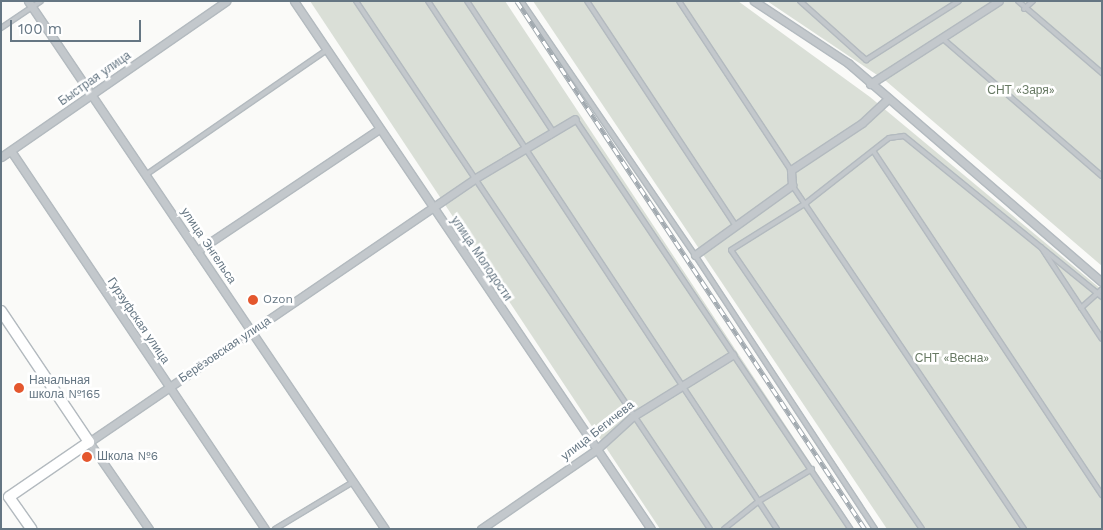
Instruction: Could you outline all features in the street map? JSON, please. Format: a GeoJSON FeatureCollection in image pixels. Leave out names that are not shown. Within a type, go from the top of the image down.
{"type":"FeatureCollection","features":[{"type":"Feature","properties":{"kind":"street","name":"Быстрая улица"},"geometry":{"type":"LineString","coordinates":[[1,157],[226,1]]}},
{"type":"Feature","properties":{"kind":"street","name":"улица Молодости"},"geometry":{"type":"LineString","coordinates":[[294,1],[651,529]]}},
{"type":"Feature","properties":{"kind":"street"},"geometry":{"type":"LineString","coordinates":[[754,1],[848,63],[870,84],[1102,282]]}},
{"type":"Feature","properties":{"kind":"street"},"geometry":{"type":"LineString","coordinates":[[870,84],[999,1]]}},
{"type":"Feature","properties":{"kind":"street","name":"улица Энгельса"},"geometry":{"type":"LineString","coordinates":[[30,4],[94,94],[385,529]]}},
{"type":"Feature","properties":{"kind":"street"},"geometry":{"type":"LineString","coordinates":[[695,255],[792,185],[791,170],[862,123],[888,99]]}},
{"type":"Feature","properties":{"kind":"street","name":"Берёзовская улица"},"geometry":{"type":"LineString","coordinates":[[5,500],[432,207],[524,146],[575,118]]}},
{"type":"Feature","properties":{"kind":"street"},"geometry":{"type":"LineString","coordinates":[[198,251],[379,129]]}},
{"type":"Feature","properties":{"kind":"street","name":"Гурзуфская улица"},"geometry":{"type":"LineString","coordinates":[[11,151],[265,529]]}},
{"type":"Feature","properties":{"kind":"street"},"geometry":{"type":"LineString","coordinates":[[1,311],[149,529]]}},
{"type":"Feature","properties":{"kind":"street","name":"улица Бегичева"},"geometry":{"type":"LineString","coordinates":[[481,529],[596,450],[632,417],[732,355]]}},
{"type":"Feature","properties":{"kind":"street"},"geometry":{"type":"LineString","coordinates":[[5,500],[31,529]]}},
{"type":"Feature","properties":{"kind":"lane"},"geometry":{"type":"LineString","coordinates":[[1,28],[30,4],[41,1]]}},
{"type":"Feature","properties":{"kind":"lane"},"geometry":{"type":"LineString","coordinates":[[356,1],[632,417],[710,529]]}},
{"type":"Feature","properties":{"kind":"lane"},"geometry":{"type":"LineString","coordinates":[[428,1],[777,529]]}},
{"type":"Feature","properties":{"kind":"lane"},"geometry":{"type":"LineString","coordinates":[[466,1],[552,130]]}},
{"type":"Feature","properties":{"kind":"lane"},"geometry":{"type":"LineString","coordinates":[[521,1],[695,255],[875,529]]}},
{"type":"Feature","properties":{"kind":"lane"},"geometry":{"type":"LineString","coordinates":[[587,1],[736,226]]}},
{"type":"Feature","properties":{"kind":"lane"},"geometry":{"type":"LineString","coordinates":[[679,1],[791,170]]}},
{"type":"Feature","properties":{"kind":"lane"},"geometry":{"type":"LineString","coordinates":[[800,1],[866,60],[959,1]]}},
{"type":"Feature","properties":{"kind":"lane"},"geometry":{"type":"LineString","coordinates":[[1018,1],[1024,9],[1102,73]]}},
{"type":"Feature","properties":{"kind":"lane"},"geometry":{"type":"LineString","coordinates":[[1024,9],[1033,1]]}},
{"type":"Feature","properties":{"kind":"lane"},"geometry":{"type":"LineString","coordinates":[[942,38],[1102,176]]}},
{"type":"Feature","properties":{"kind":"lane"},"geometry":{"type":"LineString","coordinates":[[147,174],[327,50]]}},
{"type":"Feature","properties":{"kind":"lane"},"geometry":{"type":"LineString","coordinates":[[575,118],[732,355],[812,469],[851,529]]}},
{"type":"Feature","properties":{"kind":"lane"},"geometry":{"type":"LineString","coordinates":[[922,529],[731,250],[806,203],[890,138],[904,136],[1038,242],[1100,296]]}},
{"type":"Feature","properties":{"kind":"lane"},"geometry":{"type":"LineString","coordinates":[[874,152],[1102,495]]}},
{"type":"Feature","properties":{"kind":"lane"},"geometry":{"type":"LineString","coordinates":[[792,185],[806,203],[1024,529]]}},
{"type":"Feature","properties":{"kind":"lane"},"geometry":{"type":"LineString","coordinates":[[1038,242],[1102,339]]}},
{"type":"Feature","properties":{"kind":"lane"},"geometry":{"type":"LineString","coordinates":[[1082,308],[1100,296],[1102,289]]}},
{"type":"Feature","properties":{"kind":"lane"},"geometry":{"type":"LineString","coordinates":[[724,529],[759,501],[812,469]]}},
{"type":"Feature","properties":{"kind":"lane"},"geometry":{"type":"LineString","coordinates":[[275,529],[353,482]]}},
{"type":"Feature","properties":{"kind":"green space"},"geometry":{"type":"Polygon","coordinates":[[[310,1],[505,1],[854,529],[660,529],[310,1]]]}},
{"type":"Feature","properties":{"kind":"green space","name":"СНТ «Весна»"},"geometry":{"type":"Polygon","coordinates":[[[533,1],[738,1],[870,97],[1102,290],[1102,529],[887,529],[533,1]]]}},
{"type":"Feature","properties":{"kind":"green space","name":"СНТ «Заря»"},"geometry":{"type":"Polygon","coordinates":[[[767,1],[1102,1],[1102,266],[886,81],[767,1]]]}},
{"type":"Feature","properties":{"kind":"railway"},"geometry":{"type":"LineString","coordinates":[[517,1],[865,529]]}},
{"type":"Feature","properties":{"kind":"place","name":"Ozon"},"geometry":{"type":"Point","coordinates":[253,300]}},
{"type":"Feature","properties":{"kind":"place","name":"Начальная школа №165"},"geometry":{"type":"Point","coordinates":[19,388]}},
{"type":"Feature","properties":{"kind":"place","name":"Школа №6"},"geometry":{"type":"Point","coordinates":[87,457]}}]}
